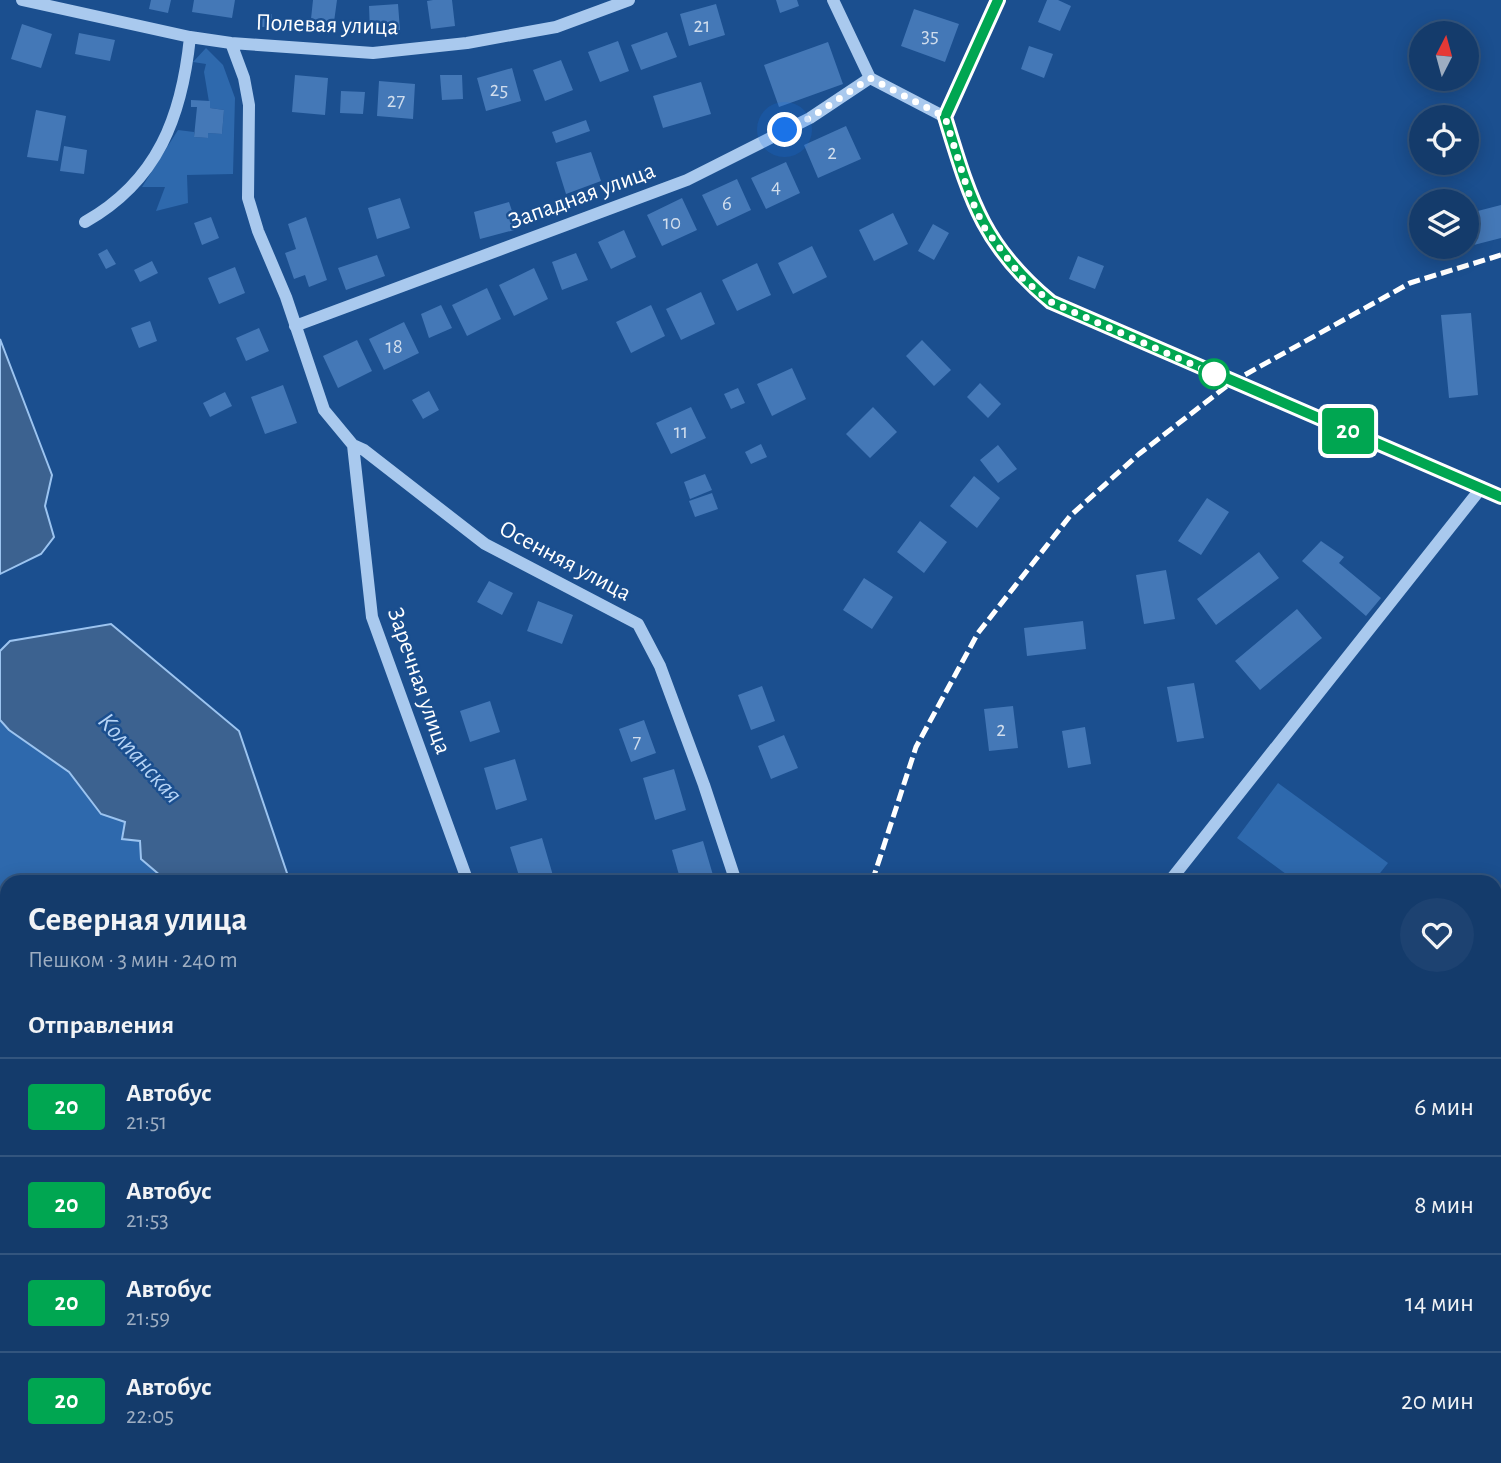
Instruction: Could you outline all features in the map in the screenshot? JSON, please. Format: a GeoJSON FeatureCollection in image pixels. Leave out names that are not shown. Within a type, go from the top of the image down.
{"type":"FeatureCollection","features":[{"type":"Feature","properties":{"kind":"street","name":"Полевая улица"},"geometry":{"type":"LineString","coordinates":[[22,0],[190,37],[230,43],[373,53],[467,43],[556,27],[629,0]]}},
{"type":"Feature","properties":{"kind":"street"},"geometry":{"type":"LineString","coordinates":[[834,0],[870,78],[945,117]]}},
{"type":"Feature","properties":{"kind":"street"},"geometry":{"type":"LineString","coordinates":[[998,0],[945,117],[969,194],[984,227],[1023,279],[1051,302],[1482,487],[1501,498]]}},
{"type":"Feature","properties":{"kind":"street"},"geometry":{"type":"LineString","coordinates":[[85,222],[108,209],[149,167],[174,121],[187,68],[190,37]]}},
{"type":"Feature","properties":{"kind":"street"},"geometry":{"type":"LineString","coordinates":[[230,43],[244,78],[249,105],[248,198],[258,231],[286,297],[324,410],[353,445]]}},
{"type":"Feature","properties":{"kind":"street","name":"Западная улица"},"geometry":{"type":"LineString","coordinates":[[295,326],[687,180],[810,118],[870,78]]}},
{"type":"Feature","properties":{"kind":"street","name":"Заречная улица"},"geometry":{"type":"LineString","coordinates":[[353,445],[372,617],[465,875]]}},
{"type":"Feature","properties":{"kind":"street","name":"Осенняя улица"},"geometry":{"type":"LineString","coordinates":[[353,445],[364,450],[485,544],[638,624],[664,678],[734,875]]}},
{"type":"Feature","properties":{"kind":"street"},"geometry":{"type":"LineString","coordinates":[[1175,875],[1482,487]]}},
{"type":"Feature","properties":{"kind":"shaded area"},"geometry":{"type":"Polygon","coordinates":[[[206,48],[223,65],[235,98],[233,174],[187,175],[188,203],[156,211],[165,187],[142,187],[178,130],[194,132],[194,137],[207,138],[208,133],[222,134],[224,110],[210,108],[204,72],[206,64],[193,62],[206,48]]]}},
{"type":"Feature","properties":{"kind":"shaded area"},"geometry":{"type":"Polygon","coordinates":[[[0,720],[9,730],[69,772],[101,814],[126,822],[140,841],[141,859],[160,875],[0,875],[0,720]]]}},
{"type":"Feature","properties":{"kind":"shaded area"},"geometry":{"type":"Polygon","coordinates":[[[1278,783],[1388,863],[1379,875],[1287,875],[1237,838],[1278,783]]]}},
{"type":"Feature","properties":{"kind":"water"},"geometry":{"type":"Polygon","coordinates":[[[0,339],[52,475],[45,506],[54,537],[41,554],[0,574],[0,339]]]}},
{"type":"Feature","properties":{"kind":"water","name":"Колпанская"},"geometry":{"type":"Polygon","coordinates":[[[111,624],[239,731],[288,875],[160,875],[141,859],[140,841],[122,839],[125,822],[101,814],[69,772],[9,730],[0,720],[0,651],[10,641],[111,624]]]}},
{"type":"Feature","properties":{"kind":"building"},"geometry":{"type":"Polygon","coordinates":[[[151,0],[171,0],[168,13],[149,9],[151,0]]]}},
{"type":"Feature","properties":{"kind":"building"},"geometry":{"type":"Polygon","coordinates":[[[194,0],[235,0],[232,18],[192,12],[194,0]]]}},
{"type":"Feature","properties":{"kind":"building"},"geometry":{"type":"Polygon","coordinates":[[[313,0],[337,0],[334,22],[311,19],[313,0]]]}},
{"type":"Feature","properties":{"kind":"building"},"geometry":{"type":"Polygon","coordinates":[[[452,0],[455,26],[431,29],[427,1],[452,0]]]}},
{"type":"Feature","properties":{"kind":"building"},"geometry":{"type":"Polygon","coordinates":[[[776,0],[797,0],[799,6],[780,13],[776,0]]]}},
{"type":"Feature","properties":{"kind":"building"},"geometry":{"type":"Polygon","coordinates":[[[1047,0],[1058,0],[1071,6],[1060,31],[1038,22],[1047,0]]]}},
{"type":"Feature","properties":{"kind":"building"},"geometry":{"type":"Polygon","coordinates":[[[398,4],[400,30],[370,32],[369,6],[398,4]]]}},
{"type":"Feature","properties":{"kind":"building"},"geometry":{"type":"Polygon","coordinates":[[[716,4],[725,35],[689,46],[680,14],[716,4]]]}},
{"type":"Feature","properties":{"kind":"building"},"geometry":{"type":"Polygon","coordinates":[[[914,9],[959,24],[945,62],[901,46],[914,9]]]}},
{"type":"Feature","properties":{"kind":"building"},"geometry":{"type":"Polygon","coordinates":[[[258,14],[272,14],[272,27],[258,27],[258,14]]]}},
{"type":"Feature","properties":{"kind":"building"},"geometry":{"type":"Polygon","coordinates":[[[22,24],[52,34],[41,68],[11,59],[22,24]]]}},
{"type":"Feature","properties":{"kind":"building"},"geometry":{"type":"Polygon","coordinates":[[[667,32],[677,57],[641,70],[631,45],[667,32]]]}},
{"type":"Feature","properties":{"kind":"building"},"geometry":{"type":"Polygon","coordinates":[[[79,33],[115,40],[110,61],[75,54],[79,33]]]}},
{"type":"Feature","properties":{"kind":"building"},"geometry":{"type":"Polygon","coordinates":[[[618,41],[629,71],[600,82],[588,52],[618,41]]]}},
{"type":"Feature","properties":{"kind":"building"},"geometry":{"type":"Polygon","coordinates":[[[828,42],[843,84],[779,107],[764,65],[828,42]]]}},
{"type":"Feature","properties":{"kind":"building"},"geometry":{"type":"Polygon","coordinates":[[[1029,46],[1053,54],[1044,78],[1021,69],[1029,46]]]}},
{"type":"Feature","properties":{"kind":"building"},"geometry":{"type":"Polygon","coordinates":[[[561,60],[573,90],[545,101],[533,70],[561,60]]]}},
{"type":"Feature","properties":{"kind":"building"},"geometry":{"type":"Polygon","coordinates":[[[512,68],[521,101],[486,111],[477,78],[512,68]]]}},
{"type":"Feature","properties":{"kind":"building"},"geometry":{"type":"Polygon","coordinates":[[[295,75],[328,78],[325,115],[292,112],[295,75]]]}},
{"type":"Feature","properties":{"kind":"building"},"geometry":{"type":"Polygon","coordinates":[[[440,75],[462,75],[463,99],[442,100],[440,75]]]}},
{"type":"Feature","properties":{"kind":"building"},"geometry":{"type":"Polygon","coordinates":[[[379,81],[415,84],[413,119],[377,116],[379,81]]]}},
{"type":"Feature","properties":{"kind":"building"},"geometry":{"type":"Polygon","coordinates":[[[701,82],[711,114],[663,128],[653,96],[701,82]]]}},
{"type":"Feature","properties":{"kind":"building"},"geometry":{"type":"Polygon","coordinates":[[[341,91],[365,92],[363,114],[340,113],[341,91]]]}},
{"type":"Feature","properties":{"kind":"building"},"geometry":{"type":"Polygon","coordinates":[[[191,100],[210,101],[210,108],[224,110],[222,134],[208,133],[208,138],[194,137],[197,107],[191,107],[191,100]]]}},
{"type":"Feature","properties":{"kind":"building"},"geometry":{"type":"Polygon","coordinates":[[[36,110],[66,116],[58,161],[27,157],[36,110]]]}},
{"type":"Feature","properties":{"kind":"building"},"geometry":{"type":"Polygon","coordinates":[[[586,120],[590,131],[556,143],[552,132],[586,120]]]}},
{"type":"Feature","properties":{"kind":"building"},"geometry":{"type":"Polygon","coordinates":[[[846,126],[861,159],[818,178],[804,145],[846,126]]]}},
{"type":"Feature","properties":{"kind":"building"},"geometry":{"type":"Polygon","coordinates":[[[64,146],[87,150],[84,174],[60,171],[64,146]]]}},
{"type":"Feature","properties":{"kind":"building"},"geometry":{"type":"Polygon","coordinates":[[[591,152],[601,181],[566,194],[556,162],[591,152]]]}},
{"type":"Feature","properties":{"kind":"building"},"geometry":{"type":"Polygon","coordinates":[[[786,162],[800,193],[766,209],[751,178],[786,162]]]}},
{"type":"Feature","properties":{"kind":"building"},"geometry":{"type":"Polygon","coordinates":[[[737,179],[751,210],[717,226],[702,195],[737,179]]]}},
{"type":"Feature","properties":{"kind":"building"},"geometry":{"type":"Polygon","coordinates":[[[400,198],[410,228],[377,239],[368,208],[400,198]]]}},
{"type":"Feature","properties":{"kind":"building"},"geometry":{"type":"Polygon","coordinates":[[[682,198],[697,230],[662,246],[647,215],[682,198]]]}},
{"type":"Feature","properties":{"kind":"building"},"geometry":{"type":"Polygon","coordinates":[[[509,202],[518,229],[480,239],[474,212],[509,202]]]}},
{"type":"Feature","properties":{"kind":"building"},"geometry":{"type":"Polygon","coordinates":[[[1501,205],[1501,238],[1479,244],[1479,211],[1501,205]]]}},
{"type":"Feature","properties":{"kind":"building"},"geometry":{"type":"Polygon","coordinates":[[[893,213],[908,244],[874,261],[859,230],[893,213]]]}},
{"type":"Feature","properties":{"kind":"building"},"geometry":{"type":"Polygon","coordinates":[[[211,217],[219,238],[202,245],[194,223],[211,217]]]}},
{"type":"Feature","properties":{"kind":"building"},"geometry":{"type":"Polygon","coordinates":[[[306,217],[327,280],[309,287],[305,275],[294,279],[285,253],[296,249],[288,224],[306,217]]]}},
{"type":"Feature","properties":{"kind":"building"},"geometry":{"type":"Polygon","coordinates":[[[933,224],[949,233],[934,260],[918,251],[933,224]]]}},
{"type":"Feature","properties":{"kind":"building"},"geometry":{"type":"Polygon","coordinates":[[[624,230],[636,257],[611,269],[598,242],[624,230]]]}},
{"type":"Feature","properties":{"kind":"building"},"geometry":{"type":"Polygon","coordinates":[[[812,246],[827,277],[793,294],[778,263],[812,246]]]}},
{"type":"Feature","properties":{"kind":"building"},"geometry":{"type":"Polygon","coordinates":[[[107,249],[116,264],[106,269],[98,254],[107,249]]]}},
{"type":"Feature","properties":{"kind":"building"},"geometry":{"type":"Polygon","coordinates":[[[576,253],[588,280],[562,290],[552,262],[576,253]]]}},
{"type":"Feature","properties":{"kind":"building"},"geometry":{"type":"Polygon","coordinates":[[[377,255],[385,276],[346,290],[338,268],[377,255]]]}},
{"type":"Feature","properties":{"kind":"building"},"geometry":{"type":"Polygon","coordinates":[[[1078,256],[1104,266],[1095,289],[1069,279],[1078,256]]]}},
{"type":"Feature","properties":{"kind":"building"},"geometry":{"type":"Polygon","coordinates":[[[152,261],[158,273],[140,282],[134,270],[152,261]]]}},
{"type":"Feature","properties":{"kind":"building"},"geometry":{"type":"Polygon","coordinates":[[[757,263],[771,295],[737,311],[722,280],[757,263]]]}},
{"type":"Feature","properties":{"kind":"building"},"geometry":{"type":"Polygon","coordinates":[[[235,267],[245,293],[219,304],[208,278],[235,267]]]}},
{"type":"Feature","properties":{"kind":"building"},"geometry":{"type":"Polygon","coordinates":[[[534,268],[548,299],[514,316],[499,285],[534,268]]]}},
{"type":"Feature","properties":{"kind":"building"},"geometry":{"type":"Polygon","coordinates":[[[487,288],[501,319],[467,336],[452,305],[487,288]]]}},
{"type":"Feature","properties":{"kind":"building"},"geometry":{"type":"Polygon","coordinates":[[[701,292],[715,324],[681,340],[666,309],[701,292]]]}},
{"type":"Feature","properties":{"kind":"building"},"geometry":{"type":"Polygon","coordinates":[[[441,305],[452,328],[429,338],[421,314],[441,305]]]}},
{"type":"Feature","properties":{"kind":"building"},"geometry":{"type":"Polygon","coordinates":[[[651,305],[665,336],[631,353],[616,322],[651,305]]]}},
{"type":"Feature","properties":{"kind":"building"},"geometry":{"type":"Polygon","coordinates":[[[1471,313],[1478,395],[1449,398],[1441,315],[1471,313]]]}},
{"type":"Feature","properties":{"kind":"building"},"geometry":{"type":"Polygon","coordinates":[[[150,321],[157,341],[139,348],[131,328],[150,321]]]}},
{"type":"Feature","properties":{"kind":"building"},"geometry":{"type":"Polygon","coordinates":[[[404,322],[419,353],[384,370],[369,339],[404,322]]]}},
{"type":"Feature","properties":{"kind":"building"},"geometry":{"type":"Polygon","coordinates":[[[259,328],[269,351],[246,361],[236,338],[259,328]]]}},
{"type":"Feature","properties":{"kind":"building"},"geometry":{"type":"Polygon","coordinates":[[[357,340],[372,371],[338,388],[323,356],[357,340]]]}},
{"type":"Feature","properties":{"kind":"building"},"geometry":{"type":"Polygon","coordinates":[[[922,340],[951,370],[934,386],[906,356],[922,340]]]}},
{"type":"Feature","properties":{"kind":"building"},"geometry":{"type":"Polygon","coordinates":[[[792,368],[806,399],[772,416],[757,384],[792,368]]]}},
{"type":"Feature","properties":{"kind":"building"},"geometry":{"type":"Polygon","coordinates":[[[980,383],[1001,404],[988,418],[967,397],[980,383]]]}},
{"type":"Feature","properties":{"kind":"building"},"geometry":{"type":"Polygon","coordinates":[[[283,385],[297,423],[265,434],[251,397],[283,385]]]}},
{"type":"Feature","properties":{"kind":"building"},"geometry":{"type":"Polygon","coordinates":[[[738,388],[745,403],[731,409],[724,394],[738,388]]]}},
{"type":"Feature","properties":{"kind":"building"},"geometry":{"type":"Polygon","coordinates":[[[429,391],[439,410],[423,419],[412,400],[429,391]]]}},
{"type":"Feature","properties":{"kind":"building"},"geometry":{"type":"Polygon","coordinates":[[[225,392],[232,406],[210,417],[203,403],[225,392]]]}},
{"type":"Feature","properties":{"kind":"building"},"geometry":{"type":"Polygon","coordinates":[[[691,407],[706,438],[671,454],[656,423],[691,407]]]}},
{"type":"Feature","properties":{"kind":"building"},"geometry":{"type":"Polygon","coordinates":[[[873,407],[897,432],[870,458],[846,434],[873,407]]]}},
{"type":"Feature","properties":{"kind":"building"},"geometry":{"type":"Polygon","coordinates":[[[761,444],[767,457],[751,464],[745,452],[761,444]]]}},
{"type":"Feature","properties":{"kind":"building"},"geometry":{"type":"Polygon","coordinates":[[[998,445],[1017,469],[998,483],[980,460],[998,445]]]}},
{"type":"Feature","properties":{"kind":"building"},"geometry":{"type":"Polygon","coordinates":[[[705,474],[712,490],[690,499],[684,482],[705,474]]]}},
{"type":"Feature","properties":{"kind":"building"},"geometry":{"type":"Polygon","coordinates":[[[974,476],[1000,498],[977,528],[950,506],[974,476]]]}},
{"type":"Feature","properties":{"kind":"building"},"geometry":{"type":"Polygon","coordinates":[[[712,493],[718,509],[695,517],[689,501],[712,493]]]}},
{"type":"Feature","properties":{"kind":"building"},"geometry":{"type":"Polygon","coordinates":[[[1207,498],[1229,512],[1201,555],[1178,541],[1207,498]]]}},
{"type":"Feature","properties":{"kind":"building"},"geometry":{"type":"Polygon","coordinates":[[[920,521],[947,542],[924,573],[897,552],[920,521]]]}},
{"type":"Feature","properties":{"kind":"building"},"geometry":{"type":"Polygon","coordinates":[[[1321,541],[1344,557],[1339,563],[1381,598],[1366,616],[1302,561],[1321,541]]]}},
{"type":"Feature","properties":{"kind":"building"},"geometry":{"type":"Polygon","coordinates":[[[1259,552],[1279,578],[1216,625],[1197,599],[1259,552]]]}},
{"type":"Feature","properties":{"kind":"building"},"geometry":{"type":"Polygon","coordinates":[[[1166,570],[1175,619],[1144,624],[1136,575],[1166,570]]]}},
{"type":"Feature","properties":{"kind":"building"},"geometry":{"type":"Polygon","coordinates":[[[864,578],[893,597],[872,629],[843,610],[864,578]]]}},
{"type":"Feature","properties":{"kind":"building"},"geometry":{"type":"Polygon","coordinates":[[[489,581],[513,593],[502,615],[477,602],[489,581]]]}},
{"type":"Feature","properties":{"kind":"building"},"geometry":{"type":"Polygon","coordinates":[[[538,601],[573,615],[562,644],[527,631],[538,601]]]}},
{"type":"Feature","properties":{"kind":"building"},"geometry":{"type":"Polygon","coordinates":[[[1297,609],[1322,638],[1260,690],[1235,661],[1297,609]]]}},
{"type":"Feature","properties":{"kind":"building"},"geometry":{"type":"Polygon","coordinates":[[[1083,621],[1086,649],[1027,656],[1024,628],[1083,621]]]}},
{"type":"Feature","properties":{"kind":"building"},"geometry":{"type":"Polygon","coordinates":[[[1194,683],[1204,738],[1177,742],[1167,687],[1194,683]]]}},
{"type":"Feature","properties":{"kind":"building"},"geometry":{"type":"Polygon","coordinates":[[[762,686],[775,721],[751,730],[738,695],[762,686]]]}},
{"type":"Feature","properties":{"kind":"building"},"geometry":{"type":"Polygon","coordinates":[[[490,701],[500,732],[470,742],[460,711],[490,701]]]}},
{"type":"Feature","properties":{"kind":"building"},"geometry":{"type":"Polygon","coordinates":[[[1013,706],[1018,748],[989,751],[984,709],[1013,706]]]}},
{"type":"Feature","properties":{"kind":"building"},"geometry":{"type":"Polygon","coordinates":[[[644,720],[656,753],[631,762],[619,729],[644,720]]]}},
{"type":"Feature","properties":{"kind":"building"},"geometry":{"type":"Polygon","coordinates":[[[1085,727],[1091,764],[1068,768],[1062,731],[1085,727]]]}},
{"type":"Feature","properties":{"kind":"building"},"geometry":{"type":"Polygon","coordinates":[[[784,735],[798,768],[771,779],[758,746],[784,735]]]}},
{"type":"Feature","properties":{"kind":"building"},"geometry":{"type":"Polygon","coordinates":[[[515,759],[527,800],[496,810],[484,768],[515,759]]]}},
{"type":"Feature","properties":{"kind":"building"},"geometry":{"type":"Polygon","coordinates":[[[674,769],[686,810],[655,820],[643,778],[674,769]]]}},
{"type":"Feature","properties":{"kind":"building"},"geometry":{"type":"Polygon","coordinates":[[[542,838],[553,875],[519,875],[510,847],[542,838]]]}},
{"type":"Feature","properties":{"kind":"building"},"geometry":{"type":"Polygon","coordinates":[[[703,841],[713,875],[679,875],[672,850],[703,841]]]}},
{"type":"Feature","properties":{"kind":"railway"},"geometry":{"type":"LineString","coordinates":[[874,875],[916,747],[978,633],[1070,516],[1139,454],[1232,382],[1410,283],[1501,255]]}},
{"type":"Feature","properties":{"kind":"bus line","name":"20"},"geometry":{"type":"LineString","coordinates":[[998,0],[945,117],[969,194],[984,227],[1023,279],[1051,302],[1501,497]]}},
{"type":"Feature","properties":{"kind":"route"},"geometry":{"type":"LineString","coordinates":[[785,130],[810,118],[870,78],[945,117],[969,194],[984,227],[1023,279],[1051,302],[1214,374]]}}]}
